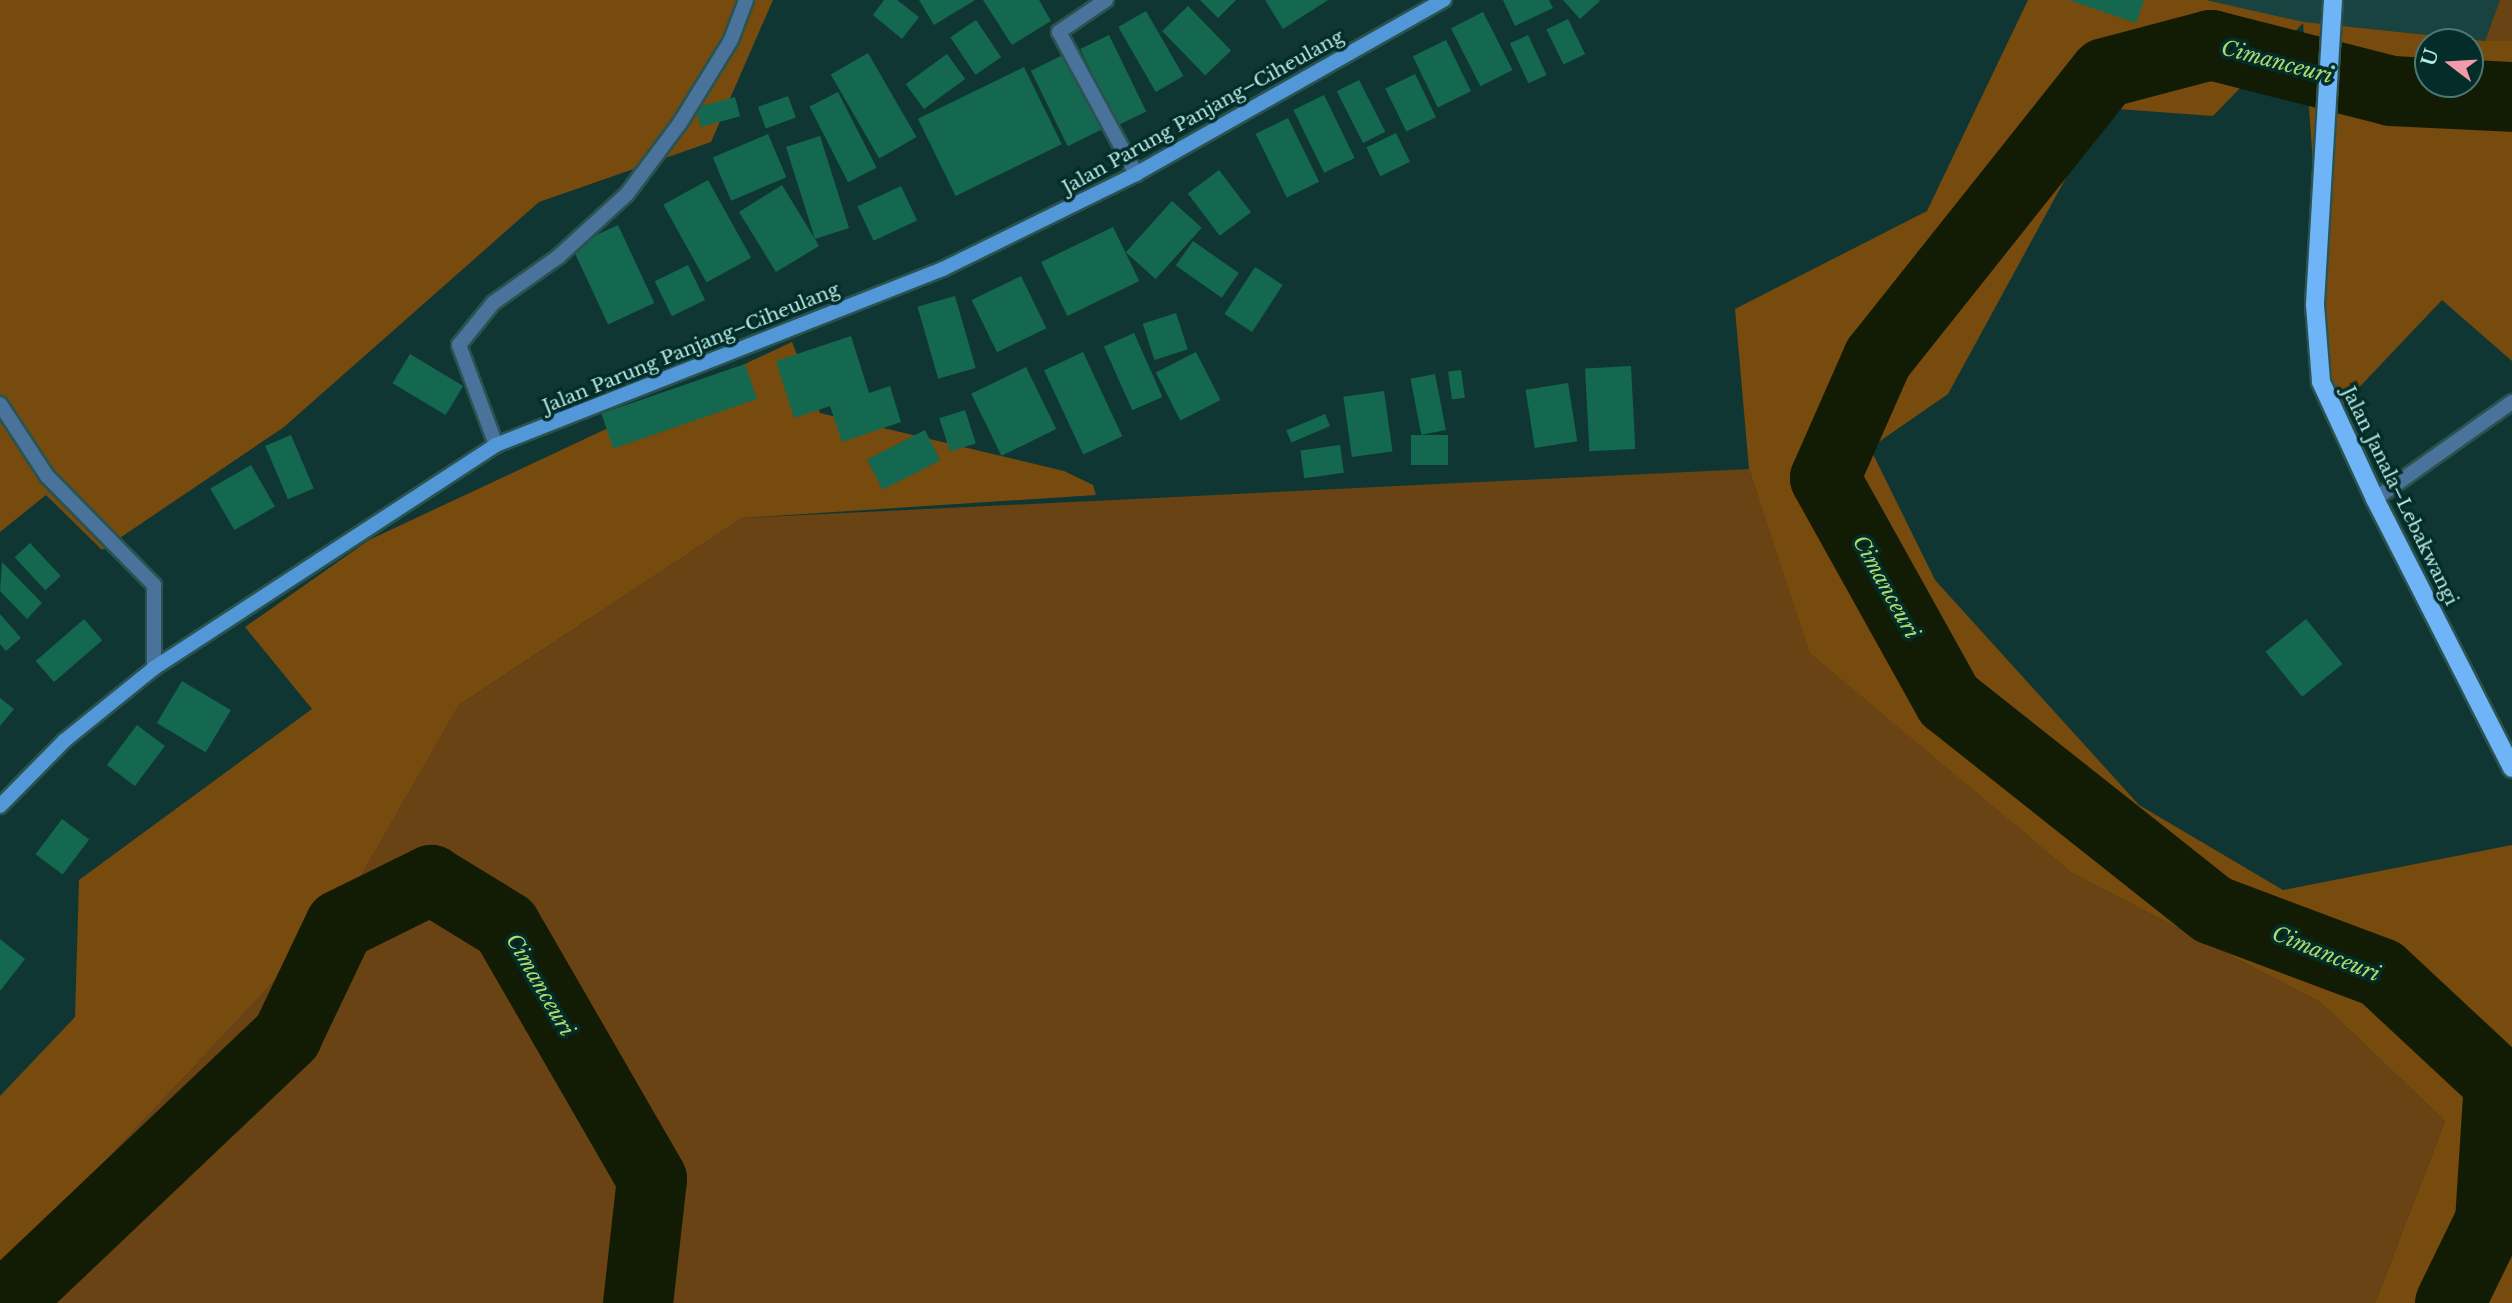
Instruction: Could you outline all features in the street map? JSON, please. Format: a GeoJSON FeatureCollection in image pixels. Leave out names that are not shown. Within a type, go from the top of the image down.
{"type":"FeatureCollection","features":[{"type":"Feature","properties":{"kind":"main road","name":"Jalan Janala–Lebakwangi"},"geometry":{"type":"LineString","coordinates":[[2333,4],[2315,305],[2321,382],[2375,499],[2512,768]]}},
{"type":"Feature","properties":{"kind":"street"},"geometry":{"type":"LineString","coordinates":[[496,445],[459,345],[493,303],[558,257],[627,194],[680,123],[731,40],[746,0]]}},
{"type":"Feature","properties":{"kind":"street"},"geometry":{"type":"LineString","coordinates":[[1106,0],[1059,32],[1136,174]]}},
{"type":"Feature","properties":{"kind":"street","name":"Jalan Parung Panjang–Ciheulang"},"geometry":{"type":"LineString","coordinates":[[0,806],[64,741],[154,668],[496,445],[943,269],[1136,174],[1444,0]]}},
{"type":"Feature","properties":{"kind":"street"},"geometry":{"type":"LineString","coordinates":[[2375,499],[2512,402]]}},
{"type":"Feature","properties":{"kind":"street"},"geometry":{"type":"LineString","coordinates":[[0,404],[47,476],[154,585],[154,668]]}},
{"type":"Feature","properties":{"kind":"shaded area"},"geometry":{"type":"Polygon","coordinates":[[[0,0],[773,0],[711,142],[539,202],[284,427],[102,550],[46,495],[0,532],[0,0]]]}},
{"type":"Feature","properties":{"kind":"shaded area"},"geometry":{"type":"Polygon","coordinates":[[[2028,0],[2206,0],[2304,22],[2414,34],[2414,98],[2484,98],[2484,41],[2512,41],[2512,361],[2442,300],[2331,417],[2303,23],[2213,116],[2104,108],[1948,394],[1870,448],[1935,580],[2139,805],[2283,890],[2512,845],[2512,1303],[2375,1303],[2445,1121],[2320,1002],[2072,873],[1810,653],[1749,469],[1735,309],[1927,211],[2028,0]]]}},
{"type":"Feature","properties":{"kind":"shaded area"},"geometry":{"type":"Polygon","coordinates":[[[2206,0],[2500,0],[2485,41],[2484,28],[2414,28],[2414,34],[2304,22],[2206,0]]]}},
{"type":"Feature","properties":{"kind":"shaded area"},"geometry":{"type":"Polygon","coordinates":[[[2500,0],[2512,0],[2512,41],[2485,41],[2500,0]]]}},
{"type":"Feature","properties":{"kind":"shaded area"},"geometry":{"type":"Polygon","coordinates":[[[792,342],[820,413],[1064,471],[1093,485],[1096,495],[742,518],[459,705],[342,909],[0,1273],[0,1096],[75,1017],[79,880],[312,709],[245,627],[369,540],[792,342]]]}},
{"type":"Feature","properties":{"kind":"shaded area"},"geometry":{"type":"Polygon","coordinates":[[[1749,469],[1811,653],[2072,873],[2320,1002],[2445,1121],[2375,1303],[0,1303],[0,1273],[342,909],[459,705],[742,518],[1749,469]]]}},
{"type":"Feature","properties":{"kind":"building"},"geometry":{"type":"Polygon","coordinates":[[[884,0],[897,0],[919,17],[902,39],[873,15],[884,0]]]}},
{"type":"Feature","properties":{"kind":"building"},"geometry":{"type":"Polygon","coordinates":[[[919,0],[975,0],[934,25],[919,0]]]}},
{"type":"Feature","properties":{"kind":"building"},"geometry":{"type":"Polygon","coordinates":[[[983,0],[1039,0],[1051,21],[1012,45],[983,0]]]}},
{"type":"Feature","properties":{"kind":"building"},"geometry":{"type":"Polygon","coordinates":[[[1200,0],[1236,0],[1218,18],[1200,0]]]}},
{"type":"Feature","properties":{"kind":"building"},"geometry":{"type":"Polygon","coordinates":[[[1265,0],[1328,0],[1283,29],[1265,0]]]}},
{"type":"Feature","properties":{"kind":"building"},"geometry":{"type":"Polygon","coordinates":[[[1503,0],[1549,0],[1553,8],[1515,26],[1503,0]]]}},
{"type":"Feature","properties":{"kind":"building"},"geometry":{"type":"Polygon","coordinates":[[[1563,0],[1599,0],[1600,1],[1580,19],[1563,0]]]}},
{"type":"Feature","properties":{"kind":"building"},"geometry":{"type":"Polygon","coordinates":[[[2069,0],[2144,0],[2136,23],[2069,0]]]}},
{"type":"Feature","properties":{"kind":"building"},"geometry":{"type":"Polygon","coordinates":[[[1188,6],[1231,51],[1205,76],[1162,31],[1188,6]]]}},
{"type":"Feature","properties":{"kind":"building"},"geometry":{"type":"Polygon","coordinates":[[[1146,11],[1184,76],[1156,92],[1118,27],[1146,11]]]}},
{"type":"Feature","properties":{"kind":"building"},"geometry":{"type":"Polygon","coordinates":[[[1483,12],[1513,70],[1480,86],[1451,28],[1483,12]]]}},
{"type":"Feature","properties":{"kind":"building"},"geometry":{"type":"Polygon","coordinates":[[[1568,19],[1585,54],[1564,65],[1546,30],[1568,19]]]}},
{"type":"Feature","properties":{"kind":"building"},"geometry":{"type":"Polygon","coordinates":[[[976,20],[1001,57],[975,75],[950,37],[976,20]]]}},
{"type":"Feature","properties":{"kind":"building"},"geometry":{"type":"Polygon","coordinates":[[[1109,35],[1146,111],[1118,125],[1080,49],[1109,35]]]}},
{"type":"Feature","properties":{"kind":"building"},"geometry":{"type":"Polygon","coordinates":[[[1528,35],[1547,75],[1528,83],[1510,43],[1528,35]]]}},
{"type":"Feature","properties":{"kind":"building"},"geometry":{"type":"Polygon","coordinates":[[[1446,40],[1471,91],[1438,107],[1413,56],[1446,40]]]}},
{"type":"Feature","properties":{"kind":"building"},"geometry":{"type":"Polygon","coordinates":[[[868,53],[916,137],[879,159],[831,74],[868,53]]]}},
{"type":"Feature","properties":{"kind":"building"},"geometry":{"type":"Polygon","coordinates":[[[947,54],[965,79],[924,109],[906,84],[947,54]]]}},
{"type":"Feature","properties":{"kind":"building"},"geometry":{"type":"Polygon","coordinates":[[[1065,54],[1102,129],[1068,146],[1031,71],[1065,54]]]}},
{"type":"Feature","properties":{"kind":"building"},"geometry":{"type":"Polygon","coordinates":[[[1024,67],[1062,144],[956,196],[918,119],[1024,67]]]}},
{"type":"Feature","properties":{"kind":"building"},"geometry":{"type":"Polygon","coordinates":[[[1415,74],[1436,117],[1406,132],[1385,88],[1415,74]]]}},
{"type":"Feature","properties":{"kind":"building"},"geometry":{"type":"Polygon","coordinates":[[[1359,80],[1385,132],[1363,143],[1337,91],[1359,80]]]}},
{"type":"Feature","properties":{"kind":"building"},"geometry":{"type":"Polygon","coordinates":[[[838,92],[877,168],[848,182],[809,107],[838,92]]]}},
{"type":"Feature","properties":{"kind":"building"},"geometry":{"type":"Polygon","coordinates":[[[1324,95],[1355,158],[1324,173],[1293,110],[1324,95]]]}},
{"type":"Feature","properties":{"kind":"building"},"geometry":{"type":"Polygon","coordinates":[[[788,96],[796,118],[766,129],[758,107],[788,96]]]}},
{"type":"Feature","properties":{"kind":"building"},"geometry":{"type":"Polygon","coordinates":[[[735,97],[740,116],[701,127],[695,108],[735,97]]]}},
{"type":"Feature","properties":{"kind":"building"},"geometry":{"type":"Polygon","coordinates":[[[1288,118],[1319,182],[1287,198],[1256,134],[1288,118]]]}},
{"type":"Feature","properties":{"kind":"building"},"geometry":{"type":"Polygon","coordinates":[[[1396,133],[1410,162],[1380,176],[1366,147],[1396,133]]]}},
{"type":"Feature","properties":{"kind":"building"},"geometry":{"type":"Polygon","coordinates":[[[768,134],[786,177],[731,201],[713,157],[768,134]]]}},
{"type":"Feature","properties":{"kind":"building"},"geometry":{"type":"Polygon","coordinates":[[[820,136],[849,228],[815,239],[786,147],[820,136]]]}},
{"type":"Feature","properties":{"kind":"building"},"geometry":{"type":"Polygon","coordinates":[[[1219,170],[1251,212],[1220,236],[1188,193],[1219,170]]]}},
{"type":"Feature","properties":{"kind":"building"},"geometry":{"type":"Polygon","coordinates":[[[708,180],[751,258],[707,283],[663,205],[708,180]]]}},
{"type":"Feature","properties":{"kind":"building"},"geometry":{"type":"Polygon","coordinates":[[[782,185],[819,246],[776,272],[739,212],[782,185]]]}},
{"type":"Feature","properties":{"kind":"building"},"geometry":{"type":"Polygon","coordinates":[[[901,186],[917,220],[874,241],[857,206],[901,186]]]}},
{"type":"Feature","properties":{"kind":"building"},"geometry":{"type":"Polygon","coordinates":[[[1172,201],[1202,228],[1156,279],[1126,252],[1172,201]]]}},
{"type":"Feature","properties":{"kind":"building"},"geometry":{"type":"Polygon","coordinates":[[[618,225],[654,303],[608,324],[572,247],[618,225]]]}},
{"type":"Feature","properties":{"kind":"building"},"geometry":{"type":"Polygon","coordinates":[[[1113,227],[1139,281],[1067,316],[1041,262],[1113,227]]]}},
{"type":"Feature","properties":{"kind":"building"},"geometry":{"type":"Polygon","coordinates":[[[1193,241],[1239,273],[1222,298],[1176,266],[1193,241]]]}},
{"type":"Feature","properties":{"kind":"building"},"geometry":{"type":"Polygon","coordinates":[[[688,265],[705,300],[672,316],[655,281],[688,265]]]}},
{"type":"Feature","properties":{"kind":"building"},"geometry":{"type":"Polygon","coordinates":[[[1255,267],[1283,285],[1252,332],[1225,314],[1255,267]]]}},
{"type":"Feature","properties":{"kind":"building"},"geometry":{"type":"Polygon","coordinates":[[[1021,276],[1046,328],[997,352],[972,300],[1021,276]]]}},
{"type":"Feature","properties":{"kind":"building"},"geometry":{"type":"Polygon","coordinates":[[[955,296],[976,368],[938,379],[918,307],[955,296]]]}},
{"type":"Feature","properties":{"kind":"building"},"geometry":{"type":"Polygon","coordinates":[[[1176,313],[1188,349],[1154,360],[1143,324],[1176,313]]]}},
{"type":"Feature","properties":{"kind":"building"},"geometry":{"type":"Polygon","coordinates":[[[1134,333],[1162,397],[1132,410],[1104,346],[1134,333]]]}},
{"type":"Feature","properties":{"kind":"building"},"geometry":{"type":"Polygon","coordinates":[[[851,336],[869,393],[890,386],[901,422],[842,442],[830,406],[794,418],[776,361],[851,336]]]}},
{"type":"Feature","properties":{"kind":"building"},"geometry":{"type":"Polygon","coordinates":[[[1083,352],[1122,436],[1083,454],[1044,370],[1083,352]]]}},
{"type":"Feature","properties":{"kind":"building"},"geometry":{"type":"Polygon","coordinates":[[[1196,352],[1221,400],[1180,421],[1156,372],[1196,352]]]}},
{"type":"Feature","properties":{"kind":"building"},"geometry":{"type":"Polygon","coordinates":[[[410,354],[463,386],[446,415],[392,383],[410,354]]]}},
{"type":"Feature","properties":{"kind":"building"},"geometry":{"type":"Polygon","coordinates":[[[745,364],[757,399],[613,448],[601,413],[745,364]]]}},
{"type":"Feature","properties":{"kind":"building"},"geometry":{"type":"Polygon","coordinates":[[[1631,366],[1635,449],[1589,451],[1585,368],[1631,366]]]}},
{"type":"Feature","properties":{"kind":"building"},"geometry":{"type":"Polygon","coordinates":[[[1026,367],[1056,429],[1001,456],[971,394],[1026,367]]]}},
{"type":"Feature","properties":{"kind":"building"},"geometry":{"type":"Polygon","coordinates":[[[1461,370],[1465,398],[1452,400],[1448,372],[1461,370]]]}},
{"type":"Feature","properties":{"kind":"building"},"geometry":{"type":"Polygon","coordinates":[[[1435,374],[1446,430],[1421,435],[1410,379],[1435,374]]]}},
{"type":"Feature","properties":{"kind":"building"},"geometry":{"type":"Polygon","coordinates":[[[1568,383],[1577,441],[1535,448],[1526,390],[1568,383]]]}},
{"type":"Feature","properties":{"kind":"building"},"geometry":{"type":"Polygon","coordinates":[[[1384,391],[1392,451],[1352,457],[1343,397],[1384,391]]]}},
{"type":"Feature","properties":{"kind":"building"},"geometry":{"type":"Polygon","coordinates":[[[965,410],[976,443],[950,452],[939,418],[965,410]]]}},
{"type":"Feature","properties":{"kind":"building"},"geometry":{"type":"Polygon","coordinates":[[[1325,414],[1330,426],[1291,442],[1286,430],[1325,414]]]}},
{"type":"Feature","properties":{"kind":"building"},"geometry":{"type":"Polygon","coordinates":[[[925,430],[940,460],[883,490],[867,460],[925,430]]]}},
{"type":"Feature","properties":{"kind":"building"},"geometry":{"type":"Polygon","coordinates":[[[291,435],[314,488],[288,499],[265,446],[291,435]]]}},
{"type":"Feature","properties":{"kind":"building"},"geometry":{"type":"Polygon","coordinates":[[[1411,435],[1448,435],[1448,465],[1411,465],[1411,435]]]}},
{"type":"Feature","properties":{"kind":"building"},"geometry":{"type":"Polygon","coordinates":[[[1340,445],[1344,473],[1304,478],[1300,451],[1340,445]]]}},
{"type":"Feature","properties":{"kind":"building"},"geometry":{"type":"Polygon","coordinates":[[[251,465],[275,507],[234,530],[210,488],[251,465]]]}},
{"type":"Feature","properties":{"kind":"building"},"geometry":{"type":"Polygon","coordinates":[[[30,543],[61,576],[45,590],[15,557],[30,543]]]}},
{"type":"Feature","properties":{"kind":"building"},"geometry":{"type":"Polygon","coordinates":[[[2,562],[42,603],[27,619],[0,591],[2,562]]]}},
{"type":"Feature","properties":{"kind":"building"},"geometry":{"type":"Polygon","coordinates":[[[0,614],[21,638],[6,651],[0,644],[0,614]]]}},
{"type":"Feature","properties":{"kind":"building"},"geometry":{"type":"Polygon","coordinates":[[[84,619],[102,640],[54,682],[36,661],[84,619]]]}},
{"type":"Feature","properties":{"kind":"building"},"geometry":{"type":"Polygon","coordinates":[[[2306,619],[2343,664],[2302,697],[2266,652],[2306,619]]]}},
{"type":"Feature","properties":{"kind":"building"},"geometry":{"type":"Polygon","coordinates":[[[182,681],[231,710],[206,752],[157,723],[182,681]]]}},
{"type":"Feature","properties":{"kind":"building"},"geometry":{"type":"Polygon","coordinates":[[[0,698],[14,709],[0,726],[0,698]]]}},
{"type":"Feature","properties":{"kind":"building"},"geometry":{"type":"Polygon","coordinates":[[[137,725],[165,746],[135,786],[107,765],[137,725]]]}},
{"type":"Feature","properties":{"kind":"building"},"geometry":{"type":"Polygon","coordinates":[[[62,819],[89,839],[63,875],[36,854],[62,819]]]}},
{"type":"Feature","properties":{"kind":"building"},"geometry":{"type":"Polygon","coordinates":[[[0,939],[25,959],[0,991],[0,939]]]}},
{"type":"Feature","properties":{"kind":"waterway","name":"Cimanceuri"},"geometry":{"type":"LineString","coordinates":[[2450,1303],[2490,1221],[2499,1083],[2381,973],[2213,910],[1949,701],[1825,478],[1878,358],[2105,73],[2211,45],[2391,91],[2512,97]]}},
{"type":"Feature","properties":{"kind":"waterway","name":"Cimanceuri"},"geometry":{"type":"LineString","coordinates":[[6,1303],[287,1036],[340,925],[431,880],[506,926],[652,1179],[638,1303]]}}]}
